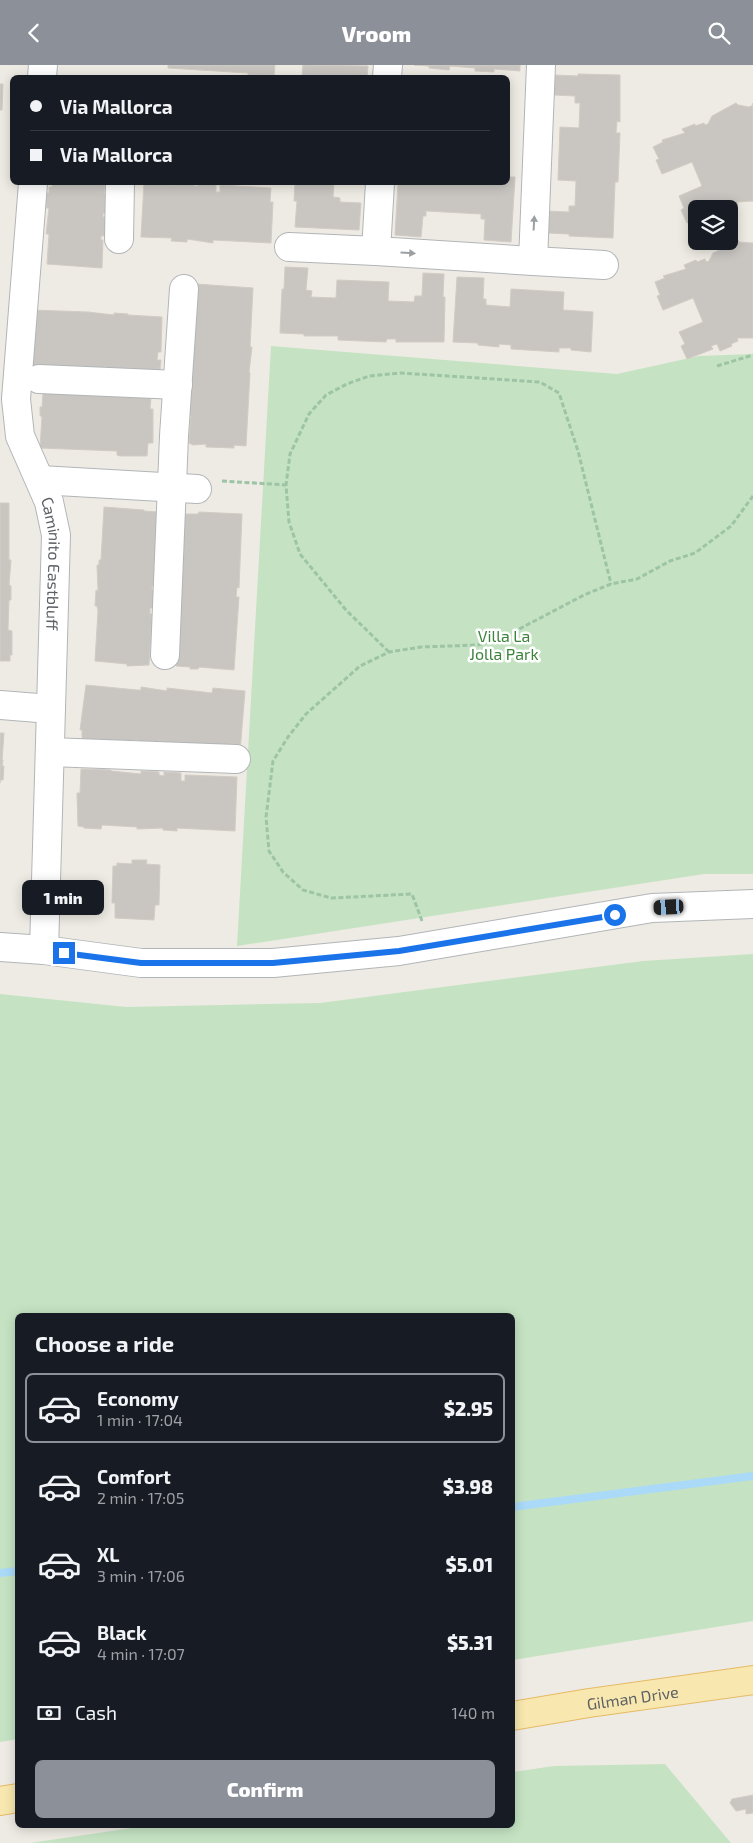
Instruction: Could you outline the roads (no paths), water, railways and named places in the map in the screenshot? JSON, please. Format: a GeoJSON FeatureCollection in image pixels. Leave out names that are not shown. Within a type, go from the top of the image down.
{"type":"FeatureCollection","features":[{"type":"Feature","properties":{"kind":"main road","name":"Gilman Drive"},"geometry":{"type":"LineString","coordinates":[[515,1715],[753,1680]]}},
{"type":"Feature","properties":{"kind":"main road"},"geometry":{"type":"LineString","coordinates":[[0,1801],[15,1798]]}},
{"type":"Feature","properties":{"kind":"street"},"geometry":{"type":"LineString","coordinates":[[533,261],[541,65]]}},
{"type":"Feature","properties":{"kind":"street","name":"Caminito Eastbluff"},"geometry":{"type":"LineString","coordinates":[[33,185],[11,325],[20,436],[49,502],[56,535],[44,950]]}},
{"type":"Feature","properties":{"kind":"street"},"geometry":{"type":"LineString","coordinates":[[119,239],[120,185]]}},
{"type":"Feature","properties":{"kind":"street"},"geometry":{"type":"LineString","coordinates":[[376,251],[380,185]]}},
{"type":"Feature","properties":{"kind":"street"},"geometry":{"type":"LineString","coordinates":[[289,247],[604,265]]}},
{"type":"Feature","properties":{"kind":"street"},"geometry":{"type":"LineString","coordinates":[[165,655],[185,488],[178,385],[184,289]]}},
{"type":"Feature","properties":{"kind":"street"},"geometry":{"type":"LineString","coordinates":[[39,379],[178,385]]}},
{"type":"Feature","properties":{"kind":"street"},"geometry":{"type":"LineString","coordinates":[[40,480],[185,488]]}},
{"type":"Feature","properties":{"kind":"street"},"geometry":{"type":"LineString","coordinates":[[0,705],[51,709]]}},
{"type":"Feature","properties":{"kind":"street"},"geometry":{"type":"LineString","coordinates":[[50,752],[236,759]]}},
{"type":"Feature","properties":{"kind":"street"},"geometry":{"type":"LineString","coordinates":[[0,947],[44,950],[141,963],[263,963],[428,947],[652,908],[753,903]]}},
{"type":"Feature","properties":{"kind":"waterway"},"geometry":{"type":"LineString","coordinates":[[515,1507],[753,1476]]}},
{"type":"Feature","properties":{"kind":"waterway"},"geometry":{"type":"LineString","coordinates":[[0,1573],[15,1571]]}},
{"type":"Feature","properties":{"kind":"park label","name":"Villa La Jolla Park"},"geometry":{"type":"Point","coordinates":[504,644]}}]}
